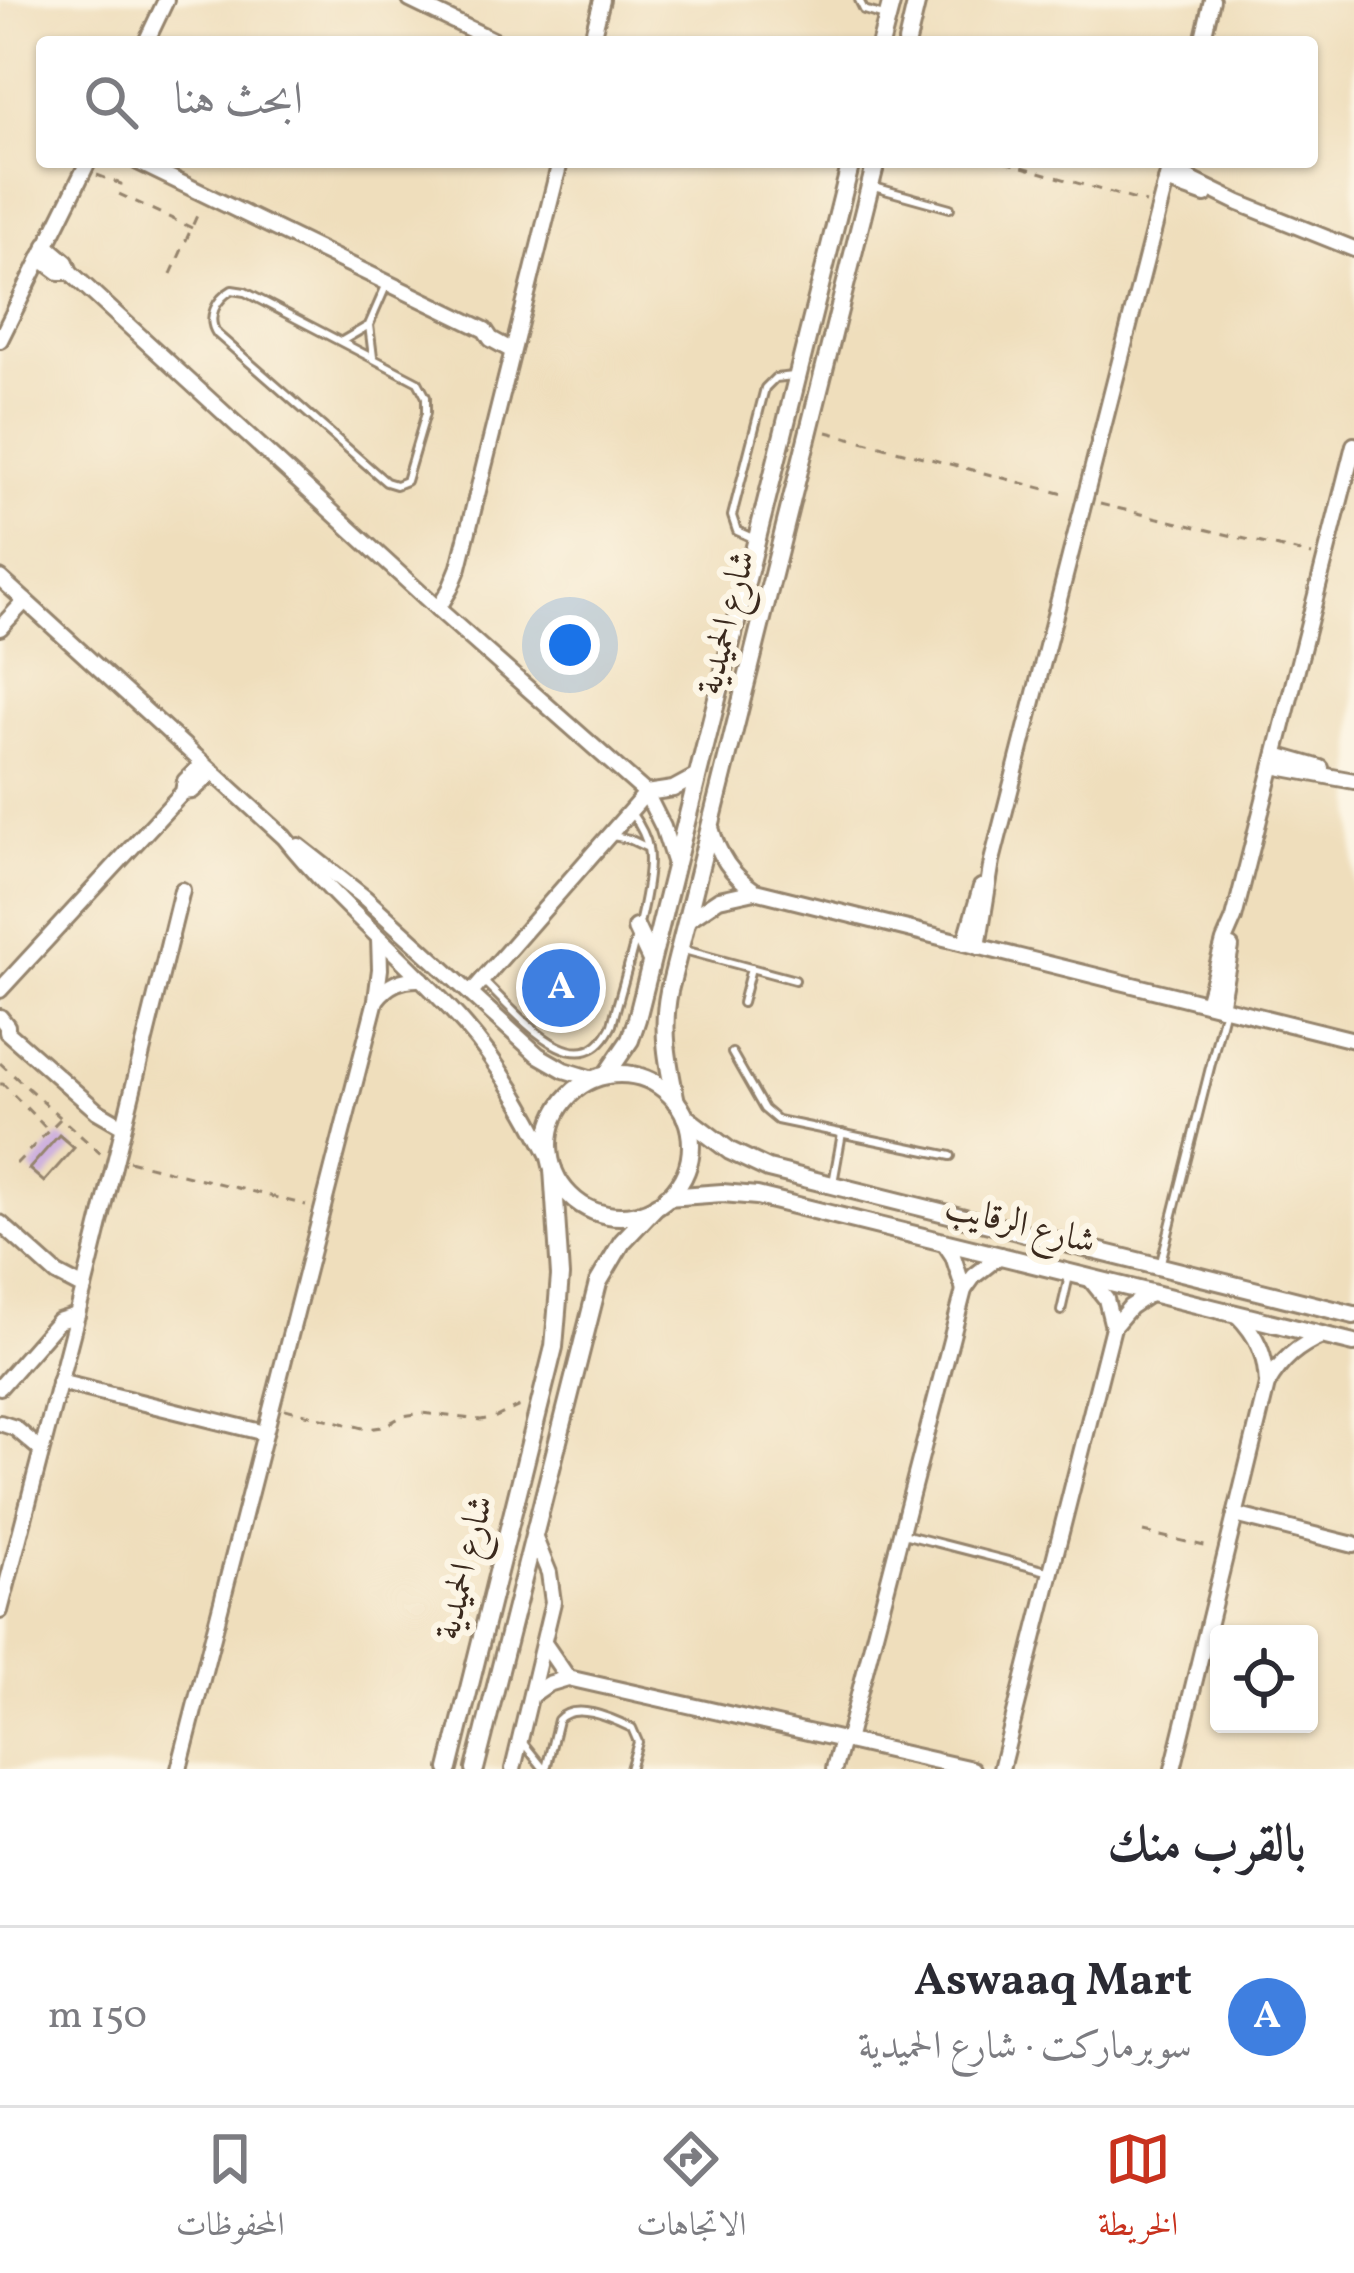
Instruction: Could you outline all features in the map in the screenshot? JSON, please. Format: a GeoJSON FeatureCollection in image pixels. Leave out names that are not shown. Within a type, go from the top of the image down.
{"type":"FeatureCollection","features":[{"type":"Feature","properties":{"kind":"street"},"geometry":{"type":"LineString","coordinates":[[149,36],[166,0]]}},
{"type":"Feature","properties":{"kind":"street"},"geometry":{"type":"LineString","coordinates":[[410,0],[485,36]]}},
{"type":"Feature","properties":{"kind":"street"},"geometry":{"type":"LineString","coordinates":[[593,36],[602,0]]}},
{"type":"Feature","properties":{"kind":"street"},"geometry":{"type":"LineString","coordinates":[[908,36],[917,0]]}},
{"type":"Feature","properties":{"kind":"street"},"geometry":{"type":"LineString","coordinates":[[1203,36],[1212,0]]}},
{"type":"Feature","properties":{"kind":"street"},"geometry":{"type":"LineString","coordinates":[[0,340],[85,168]]}},
{"type":"Feature","properties":{"kind":"street"},"geometry":{"type":"LineString","coordinates":[[150,168],[485,330],[491,339],[513,343]]}},
{"type":"Feature","properties":{"kind":"street"},"geometry":{"type":"LineString","coordinates":[[438,609],[459,567],[558,168]]}},
{"type":"Feature","properties":{"kind":"street","name":"شارع الحميدية"},"geometry":{"type":"LineString","coordinates":[[599,1077],[634,1029],[850,168]]}},
{"type":"Feature","properties":{"kind":"street","name":"شارع الحميدية"},"geometry":{"type":"LineString","coordinates":[[681,1110],[665,1053],[666,1007],[876,168]]}},
{"type":"Feature","properties":{"kind":"street"},"geometry":{"type":"LineString","coordinates":[[971,945],[1169,171],[1354,249]]}},
{"type":"Feature","properties":{"kind":"street"},"geometry":{"type":"LineString","coordinates":[[43,252],[59,272],[70,272],[646,794],[675,864]]}},
{"type":"Feature","properties":{"kind":"street"},"geometry":{"type":"LineString","coordinates":[[1217,1006],[1224,941],[1234,918],[1354,445]]}},
{"type":"Feature","properties":{"kind":"street"},"geometry":{"type":"LineString","coordinates":[[0,578],[284,837],[345,880],[538,1054],[564,1070],[599,1077],[639,1077],[660,1086],[681,1110],[690,1142],[682,1178],[662,1201],[634,1214],[608,1214],[585,1207],[566,1191],[499,1069],[464,1024],[284,837]]}},
{"type":"Feature","properties":{"kind":"street"},"geometry":{"type":"LineString","coordinates":[[0,628],[25,601]]}},
{"type":"Feature","properties":{"kind":"street"},"geometry":{"type":"LineString","coordinates":[[1274,760],[1354,781]]}},
{"type":"Feature","properties":{"kind":"street"},"geometry":{"type":"LineString","coordinates":[[0,990],[183,792],[192,791],[208,767]]}},
{"type":"Feature","properties":{"kind":"street"},"geometry":{"type":"LineString","coordinates":[[471,993],[646,794],[673,790],[697,776]]}},
{"type":"Feature","properties":{"kind":"street"},"geometry":{"type":"LineString","coordinates":[[711,828],[726,865],[755,891],[1354,1040]]}},
{"type":"Feature","properties":{"kind":"street"},"geometry":{"type":"LineString","coordinates":[[0,1611],[182,890]]}},
{"type":"Feature","properties":{"kind":"street"},"geometry":{"type":"LineString","coordinates":[[689,919],[719,899],[755,891]]}},
{"type":"Feature","properties":{"kind":"street"},"geometry":{"type":"LineString","coordinates":[[636,928],[652,961]]}},
{"type":"Feature","properties":{"kind":"street"},"geometry":{"type":"LineString","coordinates":[[178,1769],[376,1000],[379,938]]}},
{"type":"Feature","properties":{"kind":"street"},"geometry":{"type":"LineString","coordinates":[[376,1000],[400,980],[422,979]]}},
{"type":"Feature","properties":{"kind":"street"},"geometry":{"type":"LineString","coordinates":[[2,1027],[97,1111],[123,1126]]}},
{"type":"Feature","properties":{"kind":"street"},"geometry":{"type":"LineString","coordinates":[[551,1164],[549,1134],[557,1111],[573,1092],[599,1077]]}},
{"type":"Feature","properties":{"kind":"street","name":"شارع الرقايب"},"geometry":{"type":"LineString","coordinates":[[681,1110],[730,1150],[756,1164],[1354,1315]]}},
{"type":"Feature","properties":{"kind":"street","name":"شارع الحميدية"},"geometry":{"type":"LineString","coordinates":[[449,1769],[554,1348],[560,1258],[551,1164]]}},
{"type":"Feature","properties":{"kind":"street","name":"شارع الرقايب"},"geometry":{"type":"LineString","coordinates":[[662,1201],[722,1193],[757,1196],[1354,1343]]}},
{"type":"Feature","properties":{"kind":"street","name":"شارع الحميدية"},"geometry":{"type":"LineString","coordinates":[[475,1769],[598,1283],[622,1243],[662,1201]]}},
{"type":"Feature","properties":{"kind":"street"},"geometry":{"type":"LineString","coordinates":[[0,1223],[63,1279],[84,1288]]}},
{"type":"Feature","properties":{"kind":"street"},"geometry":{"type":"LineString","coordinates":[[943,1241],[961,1272],[964,1290]]}},
{"type":"Feature","properties":{"kind":"street"},"geometry":{"type":"LineString","coordinates":[[834,1769],[964,1290],[1001,1255]]}},
{"type":"Feature","properties":{"kind":"street"},"geometry":{"type":"LineString","coordinates":[[1079,1275],[1106,1299],[1113,1327]]}},
{"type":"Feature","properties":{"kind":"street"},"geometry":{"type":"LineString","coordinates":[[1001,1769],[1113,1327],[1151,1293]]}},
{"type":"Feature","properties":{"kind":"street"},"geometry":{"type":"LineString","coordinates":[[1234,1312],[1260,1345],[1267,1385]]}},
{"type":"Feature","properties":{"kind":"street"},"geometry":{"type":"LineString","coordinates":[[0,1387],[58,1321],[77,1315]]}},
{"type":"Feature","properties":{"kind":"street"},"geometry":{"type":"LineString","coordinates":[[1173,1769],[1267,1385],[1290,1354],[1324,1335]]}},
{"type":"Feature","properties":{"kind":"street"},"geometry":{"type":"LineString","coordinates":[[59,1382],[265,1433]]}},
{"type":"Feature","properties":{"kind":"street"},"geometry":{"type":"LineString","coordinates":[[0,1423],[15,1428],[41,1450]]}},
{"type":"Feature","properties":{"kind":"street"},"geometry":{"type":"LineString","coordinates":[[1235,1515],[1354,1545]]}},
{"type":"Feature","properties":{"kind":"street"},"geometry":{"type":"LineString","coordinates":[[513,1769],[553,1602],[553,1587],[533,1534]]}},
{"type":"Feature","properties":{"kind":"street"},"geometry":{"type":"LineString","coordinates":[[544,1643],[568,1678]]}},
{"type":"Feature","properties":{"kind":"street"},"geometry":{"type":"LineString","coordinates":[[532,1695],[568,1678],[972,1769]]}},
{"type":"Feature","properties":{"kind":"lane"},"geometry":{"type":"LineString","coordinates":[[859,0],[864,10],[890,8]]}},
{"type":"Feature","properties":{"kind":"lane"},"geometry":{"type":"LineString","coordinates":[[871,186],[950,208]]}},
{"type":"Feature","properties":{"kind":"lane"},"geometry":{"type":"LineString","coordinates":[[373,357],[369,325],[387,283]]}},
{"type":"Feature","properties":{"kind":"lane"},"geometry":{"type":"LineString","coordinates":[[241,290],[342,341],[412,377],[426,397],[410,476],[396,485],[386,482],[218,334],[212,315],[224,295],[241,290]]}},
{"type":"Feature","properties":{"kind":"lane"},"geometry":{"type":"LineString","coordinates":[[342,341],[369,325]]}},
{"type":"Feature","properties":{"kind":"lane"},"geometry":{"type":"LineString","coordinates":[[757,540],[736,531],[732,516],[765,388],[775,378],[798,375]]}},
{"type":"Feature","properties":{"kind":"lane"},"geometry":{"type":"LineString","coordinates":[[482,980],[551,1044],[574,1052],[604,1040],[612,1025],[648,875],[648,848],[629,812]]}},
{"type":"Feature","properties":{"kind":"lane"},"geometry":{"type":"LineString","coordinates":[[608,836],[629,838],[648,848]]}},
{"type":"Feature","properties":{"kind":"lane"},"geometry":{"type":"LineString","coordinates":[[680,949],[795,980]]}},
{"type":"Feature","properties":{"kind":"lane"},"geometry":{"type":"LineString","coordinates":[[742,1003],[751,968]]}},
{"type":"Feature","properties":{"kind":"lane"},"geometry":{"type":"LineString","coordinates":[[1160,1266],[1217,1006]]}},
{"type":"Feature","properties":{"kind":"lane"},"geometry":{"type":"LineString","coordinates":[[732,1053],[777,1120],[951,1156]]}},
{"type":"Feature","properties":{"kind":"lane"},"geometry":{"type":"LineString","coordinates":[[833,1185],[842,1133]]}},
{"type":"Feature","properties":{"kind":"lane"},"geometry":{"type":"LineString","coordinates":[[1061,1311],[1079,1275]]}},
{"type":"Feature","properties":{"kind":"lane"},"geometry":{"type":"LineString","coordinates":[[901,1533],[1051,1572]]}},
{"type":"Feature","properties":{"kind":"lane"},"geometry":{"type":"LineString","coordinates":[[545,1769],[557,1720],[572,1710],[632,1728],[638,1742],[630,1769]]}},
{"type":"Feature","properties":{"kind":"lane"},"geometry":{"type":"LineString","coordinates":[[520,1740],[545,1769]]}},
{"type":"Feature","properties":{"kind":"path"},"geometry":{"type":"LineString","coordinates":[[90,168],[121,184],[119,194],[192,228]]}},
{"type":"Feature","properties":{"kind":"path"},"geometry":{"type":"LineString","coordinates":[[1026,168],[1159,207]]}},
{"type":"Feature","properties":{"kind":"path"},"geometry":{"type":"LineString","coordinates":[[170,274],[206,195]]}},
{"type":"Feature","properties":{"kind":"path"},"geometry":{"type":"LineString","coordinates":[[811,428],[1326,558]]}},
{"type":"Feature","properties":{"kind":"path"},"geometry":{"type":"LineString","coordinates":[[0,1063],[115,1161],[322,1209]]}},
{"type":"Feature","properties":{"kind":"path"},"geometry":{"type":"LineString","coordinates":[[0,1084],[49,1131]]}},
{"type":"Feature","properties":{"kind":"path"},"geometry":{"type":"LineString","coordinates":[[16,1164],[62,1118]]}},
{"type":"Feature","properties":{"kind":"path"},"geometry":{"type":"LineString","coordinates":[[272,1406],[368,1429],[413,1414],[482,1420],[521,1404],[540,1406]]}},
{"type":"Feature","properties":{"kind":"path"},"geometry":{"type":"LineString","coordinates":[[1143,1532],[1226,1552]]}},
{"type":"Feature","properties":{"kind":"building"},"geometry":{"type":"Polygon","coordinates":[[[59,1135],[74,1148],[44,1182],[29,1169],[59,1135]]]}},
{"type":"Feature","properties":{"kind":"place","name":"Aswaaq Mart"},"geometry":{"type":"Point","coordinates":[561,988]}}]}
